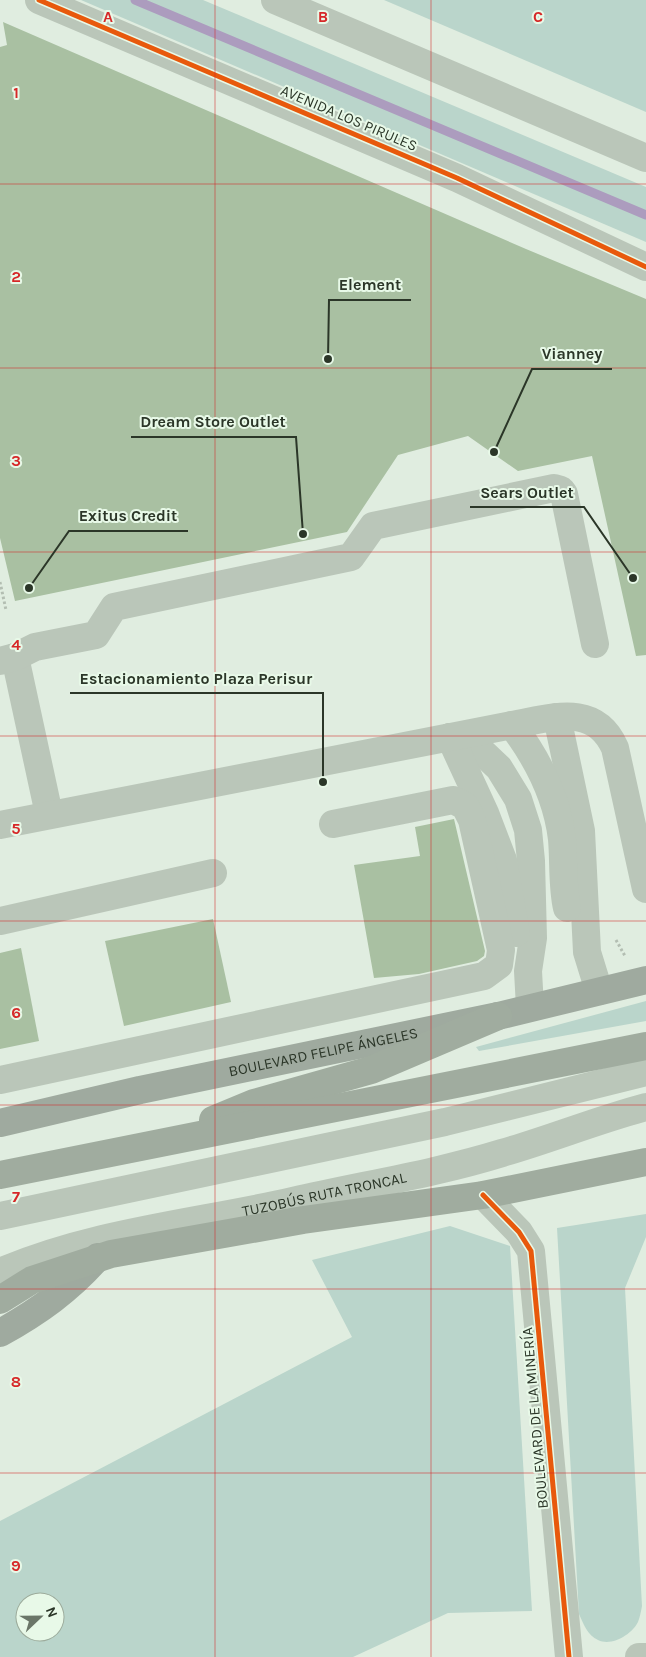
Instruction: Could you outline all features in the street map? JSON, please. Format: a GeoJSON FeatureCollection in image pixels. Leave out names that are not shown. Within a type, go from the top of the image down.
{"type":"FeatureCollection","features":[{"type":"Feature","properties":{"kind":"highway"},"geometry":{"type":"LineString","coordinates":[[166,1140],[254,1103],[371,1070],[498,1016]]}},
{"type":"Feature","properties":{"kind":"highway"},"geometry":{"type":"LineString","coordinates":[[0,1175],[166,1140],[431,1090],[646,1046]]}},
{"type":"Feature","properties":{"kind":"highway"},"geometry":{"type":"LineString","coordinates":[[0,1300],[32,1280],[98,1258],[303,1220],[484,1195],[646,1162]]}},
{"type":"Feature","properties":{"kind":"main road","name":"BOULEVARD FELIPE ÁNGELES"},"geometry":{"type":"LineString","coordinates":[[0,1123],[140,1090],[498,1016],[646,980]]}},
{"type":"Feature","properties":{"kind":"main road"},"geometry":{"type":"LineString","coordinates":[[0,1333],[38,1312],[76,1283],[98,1258]]}},
{"type":"Feature","properties":{"kind":"street","name":"AVENIDA LOS PIRULES"},"geometry":{"type":"LineString","coordinates":[[39,0],[457,178],[646,267]]}},
{"type":"Feature","properties":{"kind":"street"},"geometry":{"type":"LineString","coordinates":[[275,0],[646,158]]}},
{"type":"Feature","properties":{"kind":"street"},"geometry":{"type":"LineString","coordinates":[[49,814],[8,659],[35,647],[96,635],[114,607],[351,557],[373,526],[554,488],[561,490],[564,494],[595,644]]}},
{"type":"Feature","properties":{"kind":"street"},"geometry":{"type":"LineString","coordinates":[[0,825],[512,725],[557,717],[583,717],[599,724],[609,735],[615,748],[641,846],[646,888]]}},
{"type":"Feature","properties":{"kind":"street"},"geometry":{"type":"LineString","coordinates":[[557,717],[581,831],[587,952]]}},
{"type":"Feature","properties":{"kind":"street"},"geometry":{"type":"LineString","coordinates":[[512,725],[531,750],[554,802],[562,838],[566,906],[587,952],[599,991]]}},
{"type":"Feature","properties":{"kind":"street"},"geometry":{"type":"LineString","coordinates":[[450,737],[480,750],[499,768],[518,799],[528,830],[531,861],[533,938],[528,971],[530,1007]]}},
{"type":"Feature","properties":{"kind":"street"},"geometry":{"type":"LineString","coordinates":[[0,1080],[484,976],[499,965],[501,950],[472,820],[465,806],[453,800],[333,824]]}},
{"type":"Feature","properties":{"kind":"street"},"geometry":{"type":"LineString","coordinates":[[0,921],[213,873]]}},
{"type":"Feature","properties":{"kind":"street"},"geometry":{"type":"LineString","coordinates":[[0,1216],[445,1122],[646,1072]]}},
{"type":"Feature","properties":{"kind":"street","name":"TUZOBÚS RUTA TRONCAL"},"geometry":{"type":"LineString","coordinates":[[0,1272],[56,1251],[108,1237],[257,1209],[502,1154],[593,1122],[646,1107]]}},
{"type":"Feature","properties":{"kind":"street","name":"BOULEVARD DE LA MINERÍA"},"geometry":{"type":"LineString","coordinates":[[484,1195],[519,1232],[531,1252],[569,1657]]}},
{"type":"Feature","properties":{"kind":"street"},"geometry":{"type":"LineString","coordinates":[[639,1657],[646,1657]]}},
{"type":"Feature","properties":{"kind":"path"},"geometry":{"type":"LineString","coordinates":[[0,582],[6,610]]}},
{"type":"Feature","properties":{"kind":"shaded area"},"geometry":{"type":"Polygon","coordinates":[[[81,0],[203,0],[646,187],[646,242],[81,0]]]}},
{"type":"Feature","properties":{"kind":"shaded area"},"geometry":{"type":"Polygon","coordinates":[[[384,0],[646,0],[646,112],[384,0]]]}},
{"type":"Feature","properties":{"kind":"shaded area"},"geometry":{"type":"Polygon","coordinates":[[[646,1001],[646,1021],[479,1051],[476,1047],[646,1001]]]}},
{"type":"Feature","properties":{"kind":"shaded area"},"geometry":{"type":"Polygon","coordinates":[[[646,1214],[646,1237],[625,1288],[642,1606],[638,1622],[631,1631],[615,1641],[603,1642],[591,1636],[579,1614],[557,1228],[646,1214]]]}},
{"type":"Feature","properties":{"kind":"shaded area"},"geometry":{"type":"Polygon","coordinates":[[[450,1226],[510,1246],[532,1611],[448,1613],[353,1657],[0,1657],[0,1521],[352,1337],[312,1260],[450,1226]]]}},
{"type":"Feature","properties":{"kind":"building"},"geometry":{"type":"Polygon","coordinates":[[[3,22],[526,249],[646,299],[646,655],[636,656],[592,456],[518,471],[468,436],[398,455],[347,532],[15,601],[0,538],[0,47],[7,45],[3,22]]]}},
{"type":"Feature","properties":{"kind":"building"},"geometry":{"type":"Polygon","coordinates":[[[454,819],[485,951],[484,956],[477,961],[419,974],[374,978],[354,865],[420,856],[415,827],[454,819]]]}},
{"type":"Feature","properties":{"kind":"building"},"geometry":{"type":"Polygon","coordinates":[[[213,919],[231,1002],[124,1026],[105,941],[213,919]]]}},
{"type":"Feature","properties":{"kind":"building"},"geometry":{"type":"Polygon","coordinates":[[[21,948],[39,1041],[0,1049],[0,953],[21,948]]]}},
{"type":"Feature","properties":{"kind":"waterway"},"geometry":{"type":"LineString","coordinates":[[135,0],[646,215]]}},
{"type":"Feature","properties":{"kind":"cycle path"},"geometry":{"type":"LineString","coordinates":[[39,0],[457,178],[646,267]]}},
{"type":"Feature","properties":{"kind":"cycle path"},"geometry":{"type":"LineString","coordinates":[[483,1195],[519,1232],[531,1251],[569,1657]]}},
{"type":"Feature","properties":{"kind":"place","name":"Element"},"geometry":{"type":"Point","coordinates":[328,359]}},
{"type":"Feature","properties":{"kind":"place","name":"Vianney"},"geometry":{"type":"Point","coordinates":[494,452]}},
{"type":"Feature","properties":{"kind":"place","name":"Dream Store Outlet"},"geometry":{"type":"Point","coordinates":[303,534]}},
{"type":"Feature","properties":{"kind":"place","name":"Sears Outlet"},"geometry":{"type":"Point","coordinates":[633,578]}},
{"type":"Feature","properties":{"kind":"place","name":"Exitus Credit"},"geometry":{"type":"Point","coordinates":[29,588]}},
{"type":"Feature","properties":{"kind":"place","name":"Estacionamiento Plaza Perisur"},"geometry":{"type":"Point","coordinates":[323,782]}}]}
